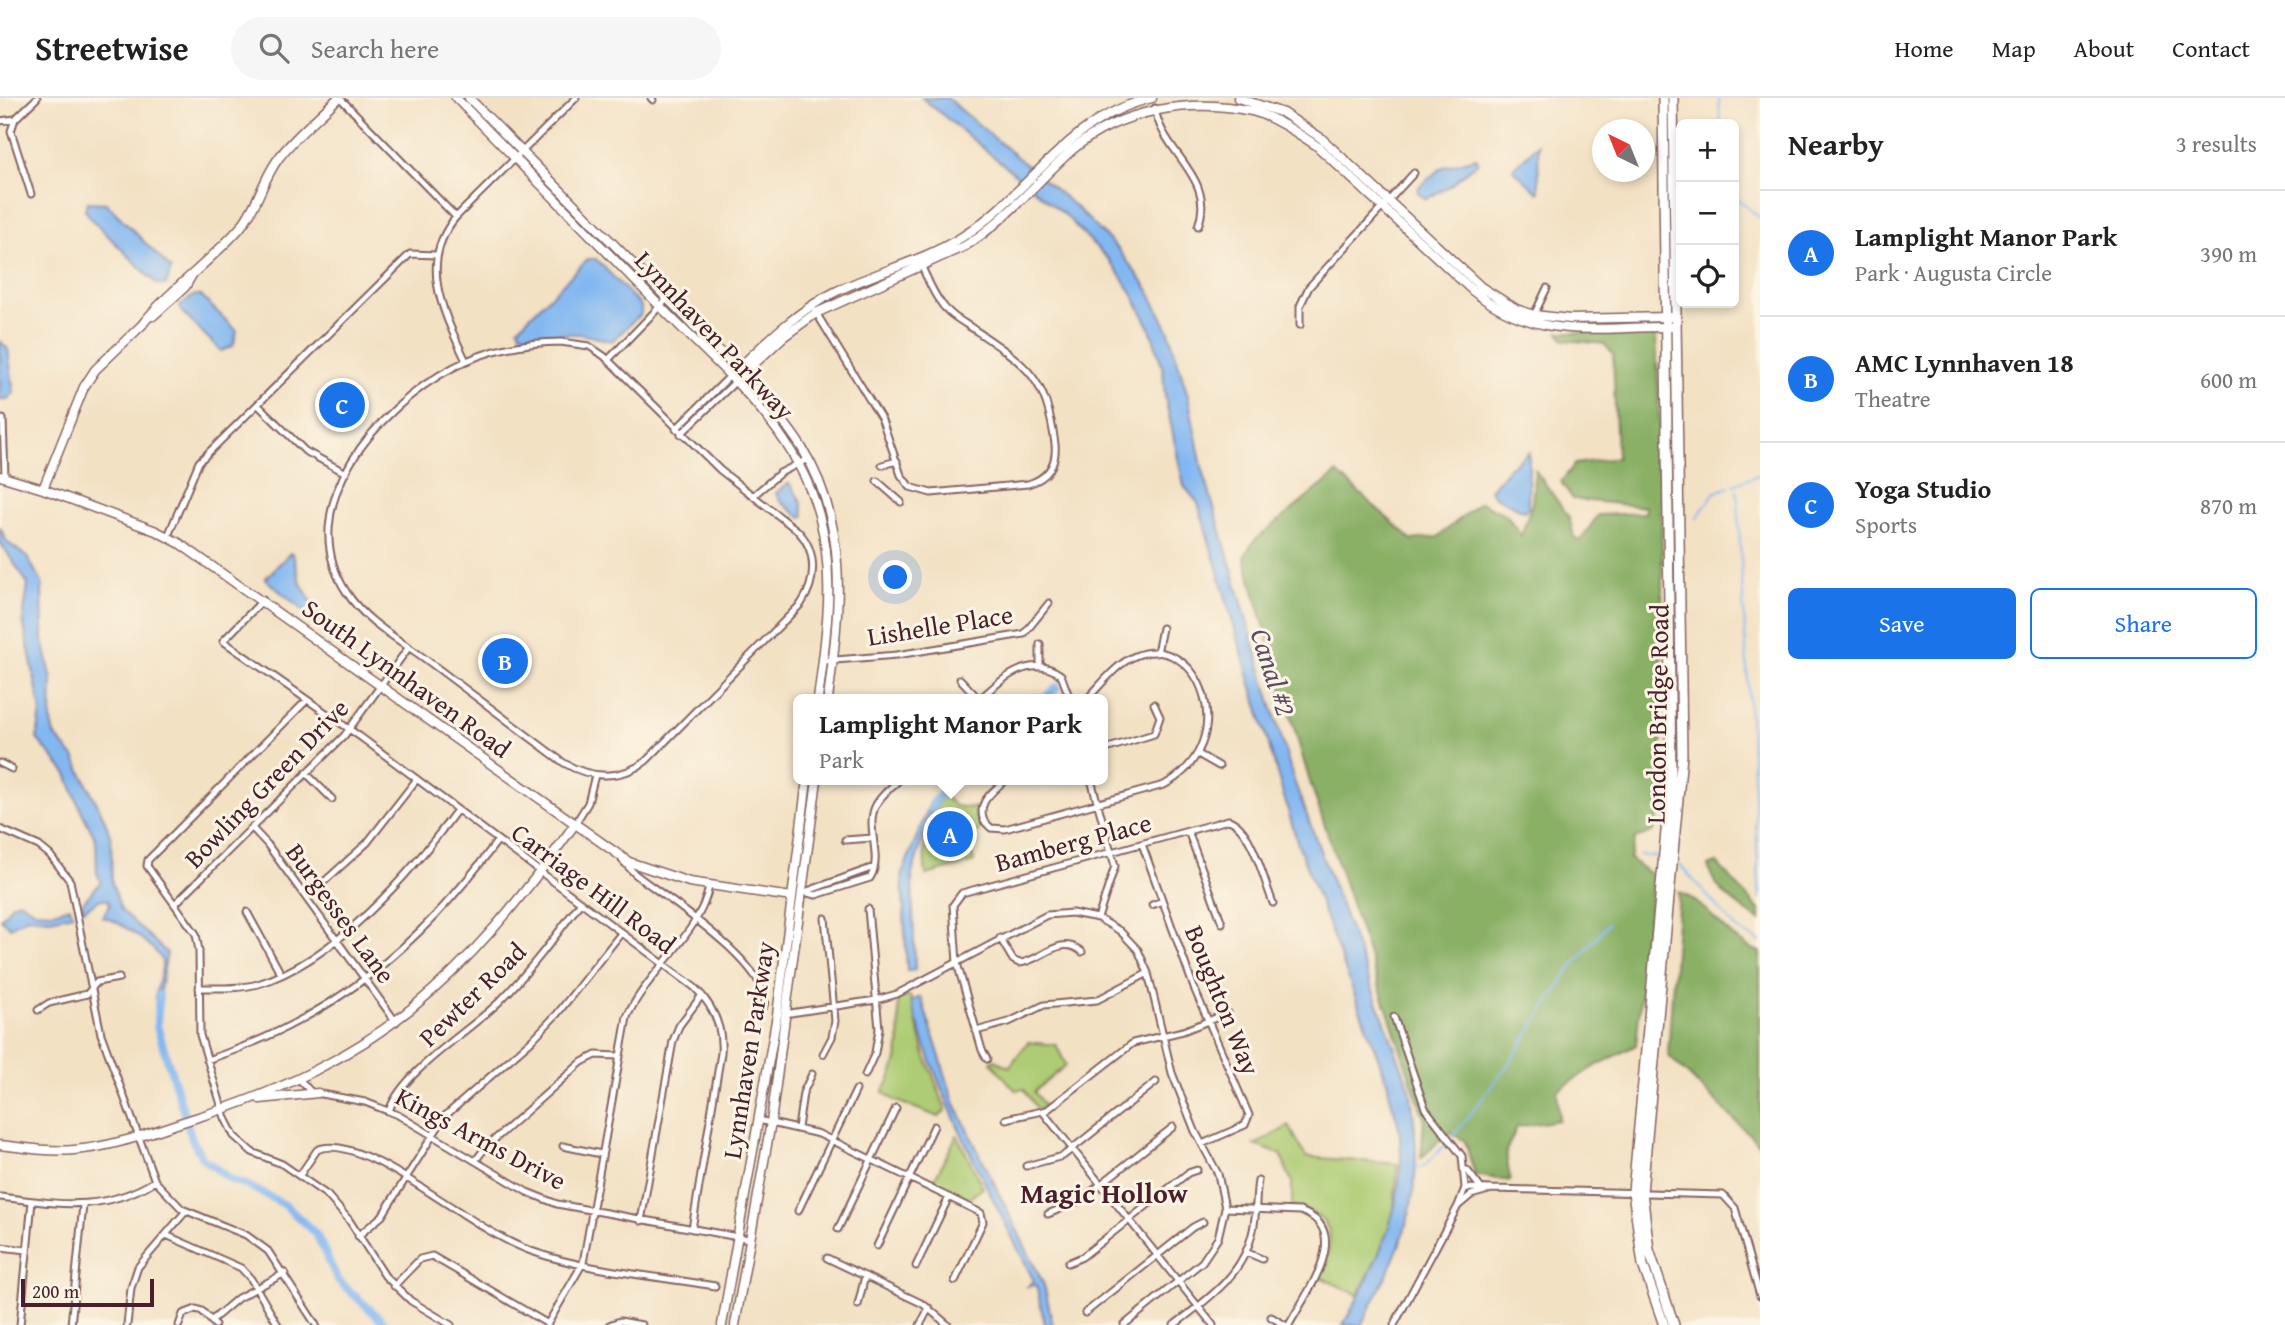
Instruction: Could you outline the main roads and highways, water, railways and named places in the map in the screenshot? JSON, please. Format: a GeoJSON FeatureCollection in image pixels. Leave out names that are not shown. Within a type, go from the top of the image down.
{"type":"FeatureCollection","features":[{"type":"Feature","properties":{"kind":"main road"},"geometry":{"type":"LineString","coordinates":[[43,489],[84,387],[166,296],[192,275],[245,222],[278,159],[339,98]]}},
{"type":"Feature","properties":{"kind":"main road","name":"Lynnhaven Parkway"},"geometry":{"type":"LineString","coordinates":[[456,98],[519,155],[667,299],[777,414],[808,459],[825,498],[838,564],[839,617],[819,694]]}},
{"type":"Feature","properties":{"kind":"main road","name":"Lynnhaven Parkway"},"geometry":{"type":"LineString","coordinates":[[469,98],[660,308],[737,375],[779,430],[815,502],[827,553],[830,601],[828,694]]}},
{"type":"Feature","properties":{"kind":"main road"},"geometry":{"type":"LineString","coordinates":[[737,375],[814,309],[986,232],[1026,196],[1045,169],[1090,125],[1116,110],[1153,98],[1155,108]]}},
{"type":"Feature","properties":{"kind":"main road"},"geometry":{"type":"LineString","coordinates":[[1238,98],[1276,110],[1307,128],[1336,151],[1385,204],[1473,291],[1492,306],[1521,321],[1552,328],[1664,322]]}},
{"type":"Feature","properties":{"kind":"main road","name":"London Bridge Road"},"geometry":{"type":"LineString","coordinates":[[1657,991],[1671,777],[1663,98]]}},
{"type":"Feature","properties":{"kind":"main road","name":"London Bridge Road"},"geometry":{"type":"LineString","coordinates":[[1664,1325],[1643,1265],[1638,1192],[1682,755],[1673,98]]}},
{"type":"Feature","properties":{"kind":"main road"},"geometry":{"type":"LineString","coordinates":[[919,262],[959,239],[1045,169],[1099,130],[1155,108],[1205,103],[1251,111],[1270,118],[1317,146],[1490,294],[1534,315],[1675,322]]}},
{"type":"Feature","properties":{"kind":"main road","name":"South Lynnhaven Road"},"geometry":{"type":"LineString","coordinates":[[2,477],[43,489],[168,536],[263,600],[619,856],[652,872],[709,886],[792,897]]}},
{"type":"Feature","properties":{"kind":"main road","name":"Lynnhaven Parkway"},"geometry":{"type":"LineString","coordinates":[[735,1325],[771,1122],[792,897],[806,785]]}},
{"type":"Feature","properties":{"kind":"main road","name":"Lynnhaven Parkway"},"geometry":{"type":"LineString","coordinates":[[722,1325],[758,1120],[782,1014],[803,892],[816,785]]}},
{"type":"Feature","properties":{"kind":"main road"},"geometry":{"type":"LineString","coordinates":[[0,1145],[75,1150],[138,1136],[250,1100],[299,1079],[358,1048],[437,989],[473,954],[575,824]]}},
{"type":"Feature","properties":{"kind":"main road","name":"Kings Arms Drive"},"geometry":{"type":"LineString","coordinates":[[250,1100],[318,1093]]}},
{"type":"Feature","properties":{"kind":"main road","name":"London Bridge Road"},"geometry":{"type":"LineString","coordinates":[[1638,1192],[1649,1250],[1674,1325]]}},
{"type":"Feature","properties":{"kind":"water"},"geometry":{"type":"Polygon","coordinates":[[[922,98],[947,98],[1076,207],[1118,249],[1148,289],[1169,332],[1188,396],[1202,467],[1294,781],[1410,1089],[1416,1157],[1410,1212],[1391,1265],[1361,1325],[1343,1325],[1377,1258],[1393,1211],[1401,1162],[1398,1122],[1388,1084],[1297,841],[1198,503],[1184,486],[1165,397],[1163,369],[1150,328],[1131,291],[1108,259],[1065,215],[922,98]]]}},
{"type":"Feature","properties":{"kind":"water"},"geometry":{"type":"Polygon","coordinates":[[[1538,144],[1539,192],[1538,193],[1513,169],[1538,144]]]}},
{"type":"Feature","properties":{"kind":"water"},"geometry":{"type":"Polygon","coordinates":[[[1476,158],[1478,162],[1451,185],[1426,199],[1418,193],[1419,187],[1441,168],[1476,158]]]}},
{"type":"Feature","properties":{"kind":"water"},"geometry":{"type":"Polygon","coordinates":[[[87,202],[106,203],[171,269],[166,285],[157,284],[92,220],[85,210],[87,202]]]}},
{"type":"Feature","properties":{"kind":"water"},"geometry":{"type":"Polygon","coordinates":[[[588,259],[596,259],[641,306],[641,314],[612,341],[580,334],[522,334],[518,328],[588,259]]]}},
{"type":"Feature","properties":{"kind":"water"},"geometry":{"type":"Polygon","coordinates":[[[195,295],[200,295],[237,331],[233,346],[221,351],[181,311],[180,305],[195,295]]]}},
{"type":"Feature","properties":{"kind":"water"},"geometry":{"type":"Polygon","coordinates":[[[0,341],[8,349],[14,393],[6,400],[0,399],[0,341]]]}},
{"type":"Feature","properties":{"kind":"water"},"geometry":{"type":"Polygon","coordinates":[[[1529,452],[1528,508],[1524,511],[1493,496],[1490,490],[1509,468],[1529,452]]]}},
{"type":"Feature","properties":{"kind":"water"},"geometry":{"type":"Polygon","coordinates":[[[789,483],[801,501],[804,516],[801,518],[780,501],[776,493],[789,483]]]}},
{"type":"Feature","properties":{"kind":"water"},"geometry":{"type":"Polygon","coordinates":[[[0,527],[7,542],[27,557],[42,583],[43,641],[52,680],[51,722],[54,735],[74,757],[104,818],[111,838],[112,883],[121,910],[167,953],[157,1006],[155,995],[162,963],[154,950],[117,923],[102,917],[110,905],[108,900],[101,899],[83,910],[82,903],[101,882],[97,873],[96,840],[67,774],[37,739],[41,711],[23,620],[28,584],[0,542],[0,527]]]}},
{"type":"Feature","properties":{"kind":"water"},"geometry":{"type":"Polygon","coordinates":[[[290,553],[293,554],[300,582],[325,625],[324,628],[265,579],[290,553]]]}},
{"type":"Feature","properties":{"kind":"water"},"geometry":{"type":"Polygon","coordinates":[[[931,801],[934,801],[912,874],[915,970],[907,971],[902,874],[931,801]]]}},
{"type":"Feature","properties":{"kind":"water"},"geometry":{"type":"Polygon","coordinates":[[[19,901],[35,911],[53,912],[70,907],[73,914],[50,919],[28,917],[10,927],[1,919],[11,905],[19,901]]]}},
{"type":"Feature","properties":{"kind":"water"},"geometry":{"type":"Polygon","coordinates":[[[921,997],[954,1102],[1044,1285],[1053,1325],[1045,1325],[1036,1285],[1028,1286],[1034,1281],[950,1109],[922,1038],[911,1001],[921,997]]]}},
{"type":"Feature","properties":{"kind":"waterway"},"geometry":{"type":"LineString","coordinates":[[1719,98],[1720,119]]}},
{"type":"Feature","properties":{"kind":"waterway"},"geometry":{"type":"LineString","coordinates":[[1739,200],[1760,218]]}},
{"type":"Feature","properties":{"kind":"waterway"},"geometry":{"type":"LineString","coordinates":[[1734,485],[1760,474]]}},
{"type":"Feature","properties":{"kind":"waterway"},"geometry":{"type":"LineString","coordinates":[[1696,519],[1714,493],[1729,487]]}},
{"type":"Feature","properties":{"kind":"waterway"},"geometry":{"type":"LineString","coordinates":[[1737,490],[1760,899]]}},
{"type":"Feature","properties":{"kind":"waterway"},"geometry":{"type":"LineString","coordinates":[[1049,694],[1057,687]]}},
{"type":"Feature","properties":{"kind":"waterway"},"geometry":{"type":"LineString","coordinates":[[932,809],[934,801],[951,785]]}},
{"type":"Feature","properties":{"kind":"waterway"},"geometry":{"type":"LineString","coordinates":[[1640,855],[1660,857]]}},
{"type":"Feature","properties":{"kind":"waterway"},"geometry":{"type":"LineString","coordinates":[[1680,865],[1737,929],[1760,942]]}},
{"type":"Feature","properties":{"kind":"waterway"},"geometry":{"type":"LineString","coordinates":[[1452,1138],[1510,1062],[1573,965],[1608,924]]}},
{"type":"Feature","properties":{"kind":"waterway"},"geometry":{"type":"LineString","coordinates":[[159,995],[157,1026],[192,1139],[202,1158],[233,1181],[245,1184],[285,1205],[316,1234],[338,1280],[387,1325]]}},
{"type":"Feature","properties":{"kind":"waterway"},"geometry":{"type":"LineString","coordinates":[[1416,1168],[1424,1166],[1447,1143]]}},
{"type":"Feature","properties":{"kind":"place","name":"Yoga Studio"},"geometry":{"type":"Point","coordinates":[342,405]}},
{"type":"Feature","properties":{"kind":"place","name":"AMC Lynnhaven 18"},"geometry":{"type":"Point","coordinates":[505,661]}},
{"type":"Feature","properties":{"kind":"place","name":"Lamplight Manor Park"},"geometry":{"type":"Point","coordinates":[950,834]}},
{"type":"Feature","properties":{"kind":"district","name":"Magic Hollow"},"geometry":{"type":"Point","coordinates":[1104,1192]}},
{"type":"Feature","properties":{"kind":"water label","name":"Canal #2"},"geometry":{"type":"Point","coordinates":[1274,672]}}]}
